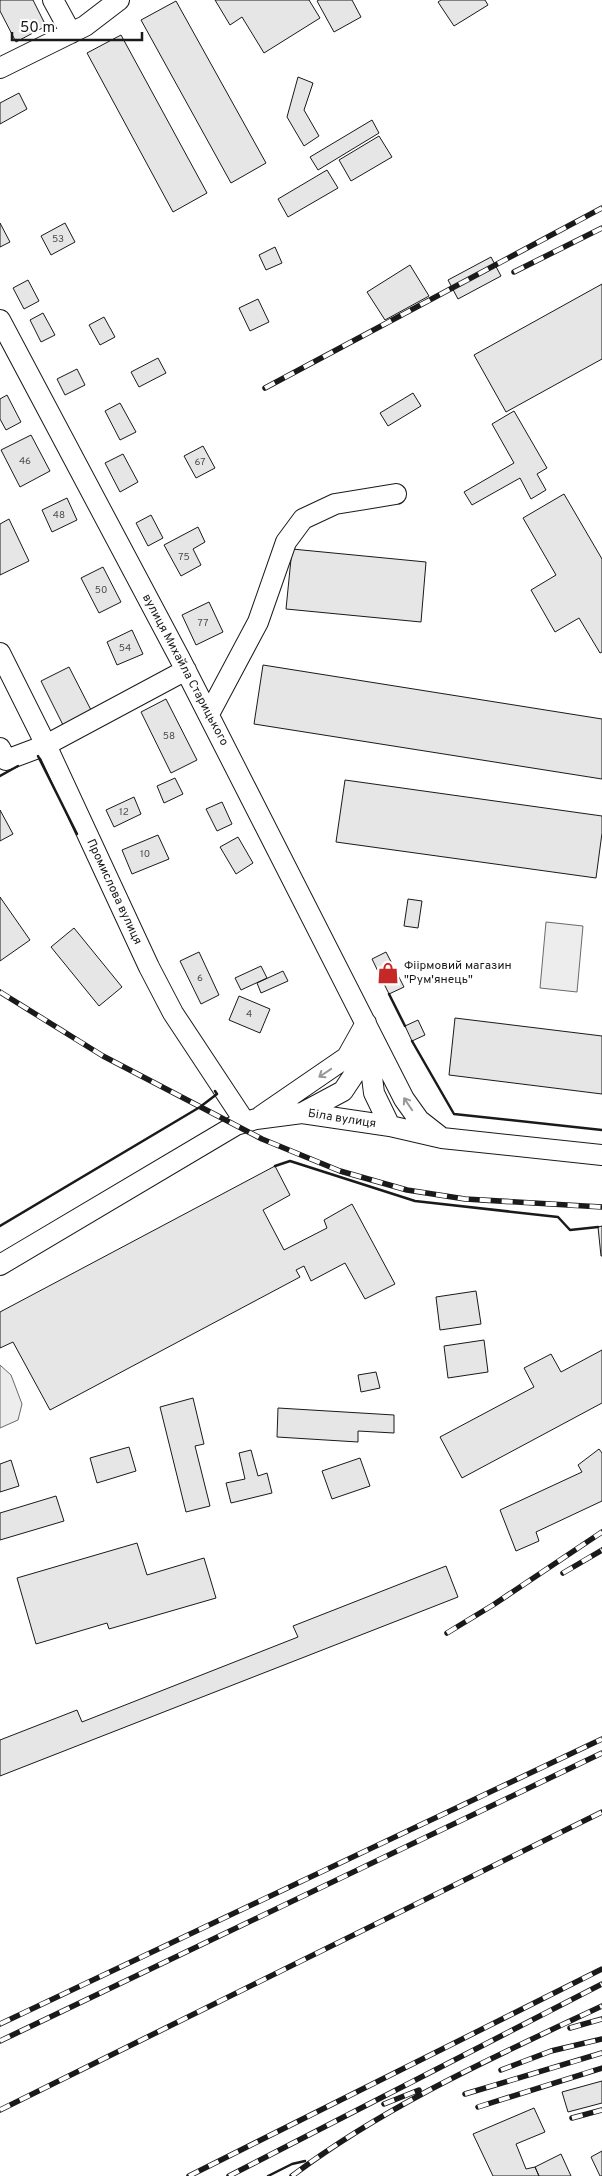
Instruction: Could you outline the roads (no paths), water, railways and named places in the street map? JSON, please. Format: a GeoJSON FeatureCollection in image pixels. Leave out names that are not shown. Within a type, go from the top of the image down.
{"type":"FeatureCollection","features":[{"type":"Feature","properties":{"kind":"street"},"geometry":{"type":"LineString","coordinates":[[53,0],[70,33]]}},
{"type":"Feature","properties":{"kind":"street"},"geometry":{"type":"LineString","coordinates":[[0,68],[85,26],[118,0]]}},
{"type":"Feature","properties":{"kind":"street","name":"вулиця Михайла Старицького"},"geometry":{"type":"LineString","coordinates":[[0,320],[209,714],[404,1099],[419,1120],[442,1138]]}},
{"type":"Feature","properties":{"kind":"street"},"geometry":{"type":"LineString","coordinates":[[209,714],[258,622],[286,542],[303,518],[335,504],[396,494]]}},
{"type":"Feature","properties":{"kind":"street","name":"Промислова вулиця"},"geometry":{"type":"LineString","coordinates":[[0,653],[46,745],[168,1005],[251,1120]]}},
{"type":"Feature","properties":{"kind":"street"},"geometry":{"type":"LineString","coordinates":[[0,748],[6,760],[46,745],[186,670]]}},
{"type":"Feature","properties":{"kind":"street"},"geometry":{"type":"LineString","coordinates":[[302,1113],[343,1091],[357,1070],[366,1023]]}},
{"type":"Feature","properties":{"kind":"street"},"geometry":{"type":"LineString","coordinates":[[251,1120],[347,1057],[366,1023]]}},
{"type":"Feature","properties":{"kind":"street","name":"вулиця Михайла Старицького"},"geometry":{"type":"LineString","coordinates":[[366,1023],[374,1093],[390,1126]]}},
{"type":"Feature","properties":{"kind":"street","name":"Біла вулиця"},"geometry":{"type":"LineString","coordinates":[[0,1265],[236,1125],[251,1120],[302,1113],[390,1126],[442,1138],[602,1155]]}},
{"type":"Feature","properties":{"kind":"railway"},"geometry":{"type":"LineString","coordinates":[[265,388],[602,208]]}},
{"type":"Feature","properties":{"kind":"railway"},"geometry":{"type":"LineString","coordinates":[[514,272],[602,228]]}},
{"type":"Feature","properties":{"kind":"railway"},"geometry":{"type":"LineString","coordinates":[[0,992],[103,1056],[262,1139],[340,1171],[407,1190],[465,1199],[602,1207]]}},
{"type":"Feature","properties":{"kind":"railway"},"geometry":{"type":"LineString","coordinates":[[447,1633],[493,1605],[602,1532]]}},
{"type":"Feature","properties":{"kind":"railway"},"geometry":{"type":"LineString","coordinates":[[563,1573],[602,1550]]}},
{"type":"Feature","properties":{"kind":"railway"},"geometry":{"type":"LineString","coordinates":[[0,2024],[602,1739]]}},
{"type":"Feature","properties":{"kind":"railway"},"geometry":{"type":"LineString","coordinates":[[0,2041],[602,1753]]}},
{"type":"Feature","properties":{"kind":"railway"},"geometry":{"type":"LineString","coordinates":[[0,2110],[602,1812]]}},
{"type":"Feature","properties":{"kind":"railway"},"geometry":{"type":"LineString","coordinates":[[189,2176],[602,1969]]}},
{"type":"Feature","properties":{"kind":"railway"},"geometry":{"type":"LineString","coordinates":[[229,2176],[602,1984]]}},
{"type":"Feature","properties":{"kind":"railway"},"geometry":{"type":"LineString","coordinates":[[292,2176],[328,2150],[403,2104],[482,2063],[602,2006]]}},
{"type":"Feature","properties":{"kind":"railway"},"geometry":{"type":"LineString","coordinates":[[570,2028],[602,2019]]}},
{"type":"Feature","properties":{"kind":"railway"},"geometry":{"type":"LineString","coordinates":[[501,2070],[551,2051],[602,2039]]}},
{"type":"Feature","properties":{"kind":"railway"},"geometry":{"type":"LineString","coordinates":[[465,2094],[602,2053]]}},
{"type":"Feature","properties":{"kind":"railway"},"geometry":{"type":"LineString","coordinates":[[478,2107],[602,2068]]}},
{"type":"Feature","properties":{"kind":"railway"},"geometry":{"type":"LineString","coordinates":[[384,2104],[419,2090]]}},
{"type":"Feature","properties":{"kind":"railway"},"geometry":{"type":"LineString","coordinates":[[572,2118],[602,2110]]}},
{"type":"Feature","properties":{"kind":"place","name":"Фіірмовий магазин \"Рум'янець\""},"geometry":{"type":"Point","coordinates":[388,973]}}]}
